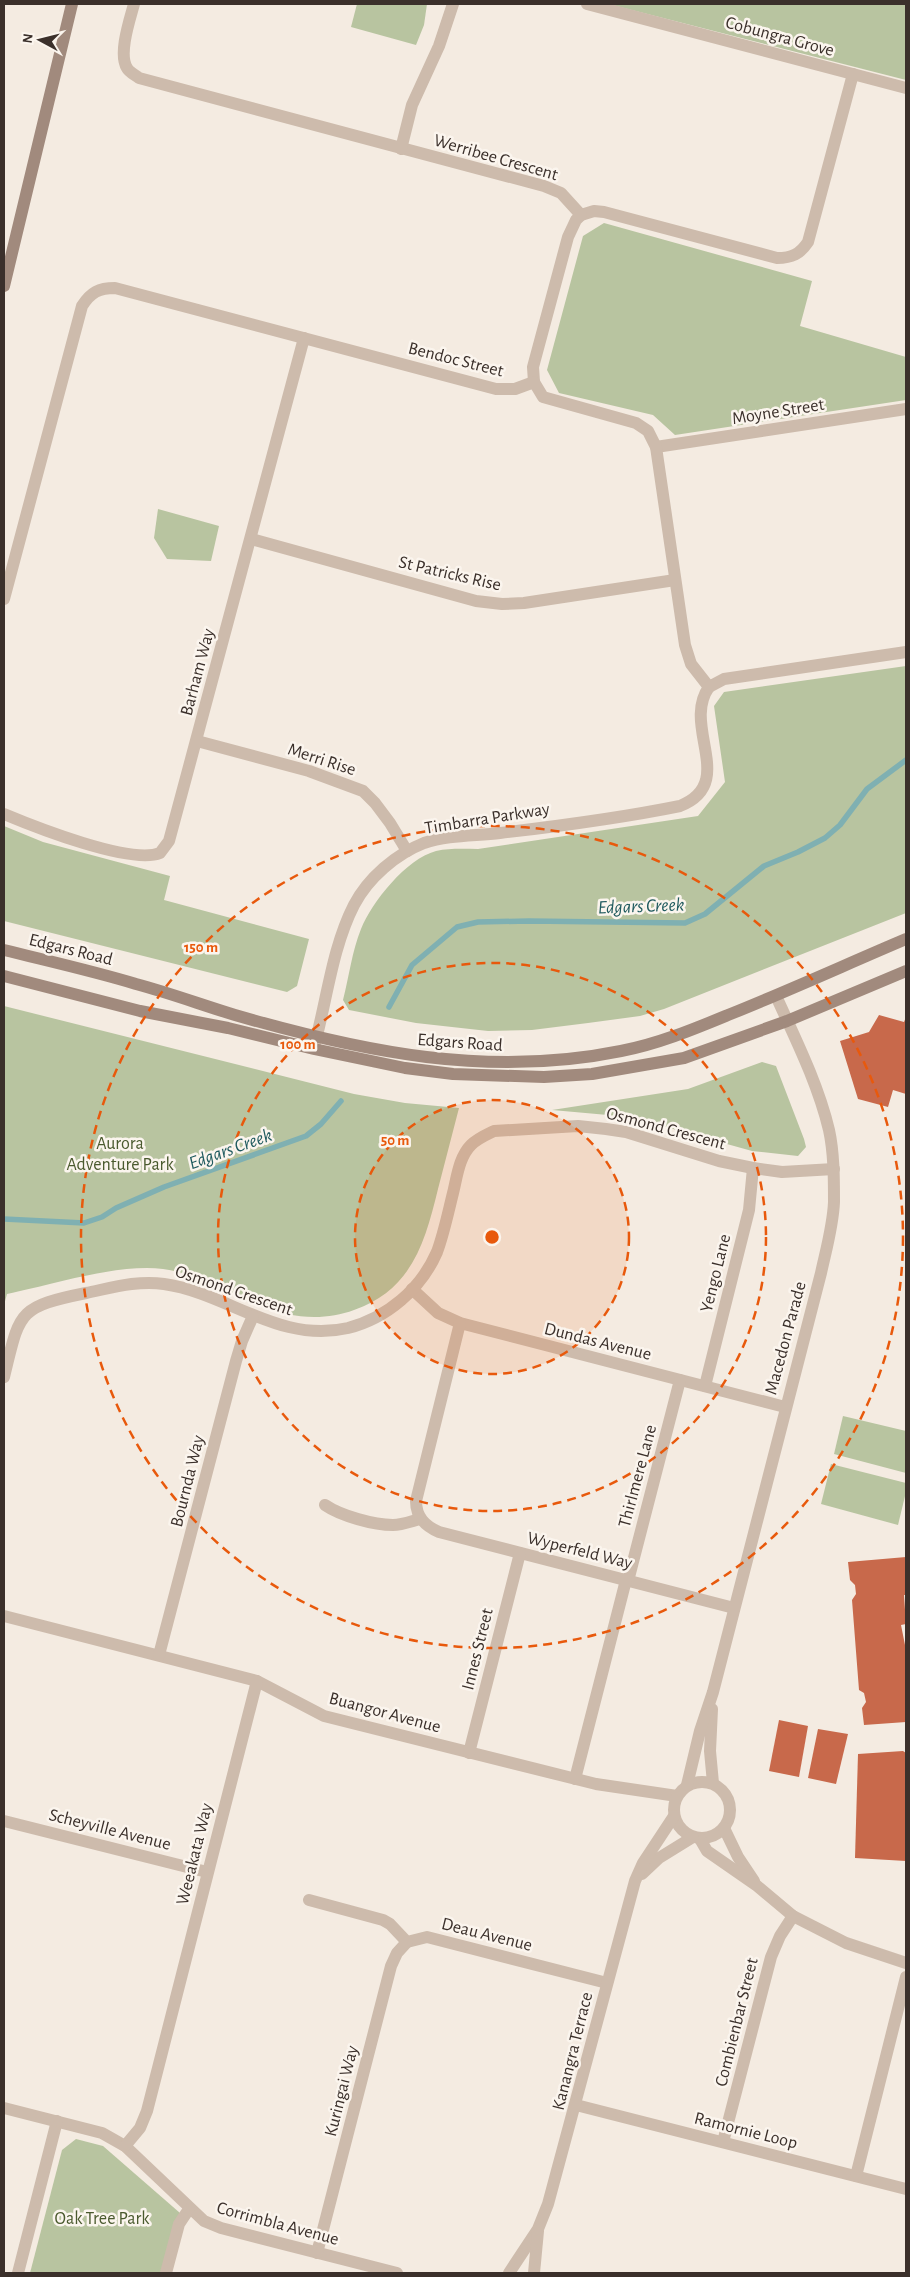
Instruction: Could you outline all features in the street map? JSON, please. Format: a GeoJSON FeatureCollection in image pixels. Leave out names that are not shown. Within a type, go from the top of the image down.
{"type":"FeatureCollection","features":[{"type":"Feature","properties":{"kind":"main road"},"geometry":{"type":"LineString","coordinates":[[4,286],[72,4]]}},
{"type":"Feature","properties":{"kind":"main road","name":"Edgars Road"},"geometry":{"type":"LineString","coordinates":[[4,950],[134,983],[317,1037],[380,1051],[463,1061],[508,1063],[575,1059],[622,1051],[666,1039],[776,996],[906,939]]}},
{"type":"Feature","properties":{"kind":"main road","name":"Edgars Road"},"geometry":{"type":"LineString","coordinates":[[4,976],[140,1011],[228,1028],[314,1050],[405,1068],[453,1074],[519,1077],[592,1074],[684,1058],[787,1020],[906,971]]}},
{"type":"Feature","properties":{"kind":"street","name":"Werribee Crescent"},"geometry":{"type":"LineString","coordinates":[[134,4],[126,35],[124,61],[131,72],[139,78],[554,190],[568,200],[581,215]]}},
{"type":"Feature","properties":{"kind":"street"},"geometry":{"type":"LineString","coordinates":[[401,149],[412,106],[444,33],[453,4]]}},
{"type":"Feature","properties":{"kind":"street","name":"Cobungra Grove"},"geometry":{"type":"LineString","coordinates":[[587,4],[906,88]]}},
{"type":"Feature","properties":{"kind":"street"},"geometry":{"type":"LineString","coordinates":[[853,74],[808,242],[798,254],[789,258],[777,258],[604,212],[594,210],[581,215],[576,220],[568,237],[533,367],[534,382],[543,397],[644,426],[652,438],[656,447],[688,658],[709,687],[724,679],[906,652]]}},
{"type":"Feature","properties":{"kind":"street","name":"Bendoc Street"},"geometry":{"type":"LineString","coordinates":[[4,599],[82,306],[94,292],[103,288],[115,288],[496,389],[515,389],[534,382]]}},
{"type":"Feature","properties":{"kind":"street","name":"Barham Way"},"geometry":{"type":"LineString","coordinates":[[4,814],[77,840],[128,854],[154,856],[160,853],[169,841],[304,338]]}},
{"type":"Feature","properties":{"kind":"street","name":"Moyne Street"},"geometry":{"type":"LineString","coordinates":[[656,447],[906,409]]}},
{"type":"Feature","properties":{"kind":"street","name":"St Patricks Rise"},"geometry":{"type":"LineString","coordinates":[[250,539],[476,601],[502,604],[524,603],[675,580]]}},
{"type":"Feature","properties":{"kind":"street","name":"Timbarra Parkway"},"geometry":{"type":"LineString","coordinates":[[314,1050],[344,927],[355,903],[367,885],[379,872],[407,851],[440,840],[680,806],[689,802],[706,782],[707,766],[700,705],[709,687]]}},
{"type":"Feature","properties":{"kind":"street","name":"Merri Rise"},"geometry":{"type":"LineString","coordinates":[[197,741],[309,771],[363,791],[390,823],[407,851]]}},
{"type":"Feature","properties":{"kind":"street","name":"Macedon Parade"},"geometry":{"type":"LineString","coordinates":[[688,1785],[700,1731],[713,1692],[832,1224],[834,1169],[830,1132],[822,1104],[776,996]]}},
{"type":"Feature","properties":{"kind":"street","name":"Osmond Crescent"},"geometry":{"type":"LineString","coordinates":[[4,1377],[14,1333],[22,1317],[31,1309],[54,1299],[124,1285],[145,1282],[186,1289],[254,1316],[286,1327],[305,1330],[347,1328],[367,1322],[385,1313],[412,1289],[426,1272],[437,1252],[464,1156],[471,1145],[482,1136],[494,1131],[578,1126],[606,1128],[626,1132],[719,1161],[753,1168],[782,1172],[834,1169]]}},
{"type":"Feature","properties":{"kind":"street","name":"Yengo Lane"},"geometry":{"type":"LineString","coordinates":[[705,1386],[749,1210],[753,1168]]}},
{"type":"Feature","properties":{"kind":"street","name":"Dundas Avenue"},"geometry":{"type":"LineString","coordinates":[[412,1289],[438,1312],[460,1324],[785,1407]]}},
{"type":"Feature","properties":{"kind":"street","name":"Bournda Way"},"geometry":{"type":"LineString","coordinates":[[159,1655],[238,1354],[254,1316]]}},
{"type":"Feature","properties":{"kind":"street"},"geometry":{"type":"LineString","coordinates":[[325,1505],[343,1514],[386,1524],[400,1524],[420,1519],[416,1507],[417,1496],[460,1324]]}},
{"type":"Feature","properties":{"kind":"street","name":"Thirlmere Lane"},"geometry":{"type":"LineString","coordinates":[[575,1779],[680,1380]]}},
{"type":"Feature","properties":{"kind":"street","name":"Wyperfeld Way"},"geometry":{"type":"LineString","coordinates":[[420,1519],[430,1528],[439,1532],[734,1608]]}},
{"type":"Feature","properties":{"kind":"street","name":"Innes Street"},"geometry":{"type":"LineString","coordinates":[[469,1753],[520,1554]]}},
{"type":"Feature","properties":{"kind":"street","name":"Buangor Avenue"},"geometry":{"type":"LineString","coordinates":[[4,1616],[256,1680],[324,1716],[596,1784],[677,1796]]}},
{"type":"Feature","properties":{"kind":"street","name":"Weeakata Way"},"geometry":{"type":"LineString","coordinates":[[125,2146],[140,2128],[147,2111],[256,1680]]}},
{"type":"Feature","properties":{"kind":"street","name":"Macedon Parade"},"geometry":{"type":"LineString","coordinates":[[713,1692],[710,1751],[713,1783]]}},
{"type":"Feature","properties":{"kind":"street"},"geometry":{"type":"LineString","coordinates":[[635,1881],[659,1858],[697,1838],[714,1836],[724,1828],[730,1819],[730,1803],[722,1789],[713,1783],[696,1782],[688,1785],[677,1796],[674,1816],[681,1829],[697,1838],[707,1851],[756,1885],[793,1916],[846,1943],[906,1963]]}},
{"type":"Feature","properties":{"kind":"street","name":"Kanangra Terrace"},"geometry":{"type":"LineString","coordinates":[[509,2273],[538,2229],[555,2182],[635,1881],[643,1863],[674,1816]]}},
{"type":"Feature","properties":{"kind":"street","name":"Scheyville Avenue"},"geometry":{"type":"LineString","coordinates":[[4,1821],[207,1872]]}},
{"type":"Feature","properties":{"kind":"street"},"geometry":{"type":"LineString","coordinates":[[724,1828],[738,1857],[756,1885]]}},
{"type":"Feature","properties":{"kind":"street"},"geometry":{"type":"LineString","coordinates":[[309,1900],[382,1920],[390,1924],[407,1942]]}},
{"type":"Feature","properties":{"kind":"street","name":"Combienbar Street"},"geometry":{"type":"LineString","coordinates":[[723,2142],[770,1958],[780,1936],[793,1916]]}},
{"type":"Feature","properties":{"kind":"street","name":"Deau Avenue"},"geometry":{"type":"LineString","coordinates":[[407,1942],[427,1937],[608,1983]]}},
{"type":"Feature","properties":{"kind":"street","name":"Kuringai Way"},"geometry":{"type":"LineString","coordinates":[[318,2253],[391,1966],[407,1942]]}},
{"type":"Feature","properties":{"kind":"street"},"geometry":{"type":"LineString","coordinates":[[856,2176],[906,1977]]}},
{"type":"Feature","properties":{"kind":"street","name":"Ramornie Loop"},"geometry":{"type":"LineString","coordinates":[[576,2104],[906,2190]]}},
{"type":"Feature","properties":{"kind":"street","name":"Corrimbla Avenue"},"geometry":{"type":"LineString","coordinates":[[4,2108],[102,2133],[125,2146],[189,2209],[204,2221],[221,2228],[397,2273]]}},
{"type":"Feature","properties":{"kind":"street"},"geometry":{"type":"LineString","coordinates":[[18,2273],[56,2122]]}},
{"type":"Feature","properties":{"kind":"street"},"geometry":{"type":"LineString","coordinates":[[166,2273],[179,2224],[189,2209]]}},
{"type":"Feature","properties":{"kind":"street","name":"Kanangra Terrace"},"geometry":{"type":"LineString","coordinates":[[534,2273],[538,2229]]}},
{"type":"Feature","properties":{"kind":"green space"},"geometry":{"type":"Polygon","coordinates":[[[357,4],[427,4],[424,25],[416,45],[351,27],[357,4]]]}},
{"type":"Feature","properties":{"kind":"green space"},"geometry":{"type":"Polygon","coordinates":[[[608,4],[906,4],[906,80],[612,5],[608,4]]]}},
{"type":"Feature","properties":{"kind":"green space"},"geometry":{"type":"Polygon","coordinates":[[[604,223],[812,281],[800,326],[906,357],[906,400],[675,435],[653,415],[559,393],[547,370],[583,236],[604,223]]]}},
{"type":"Feature","properties":{"kind":"green space"},"geometry":{"type":"Polygon","coordinates":[[[158,509],[219,526],[211,561],[167,559],[154,538],[158,509]]]}},
{"type":"Feature","properties":{"kind":"green space"},"geometry":{"type":"Polygon","coordinates":[[[906,666],[906,913],[664,1009],[640,1016],[532,1030],[488,1031],[416,1023],[349,1010],[343,1000],[355,946],[361,929],[373,907],[391,883],[413,863],[441,850],[478,849],[698,816],[725,782],[714,706],[724,692],[906,666]]]}},
{"type":"Feature","properties":{"kind":"green space"},"geometry":{"type":"Polygon","coordinates":[[[4,826],[43,842],[170,876],[164,900],[309,939],[297,986],[287,992],[4,921],[4,826]]]}},
{"type":"Feature","properties":{"kind":"green space","name":"Aurora Adventure Park"},"geometry":{"type":"Polygon","coordinates":[[[4,1006],[354,1094],[405,1103],[459,1108],[428,1227],[413,1262],[403,1277],[390,1290],[374,1301],[346,1313],[329,1316],[304,1317],[287,1314],[195,1277],[163,1269],[145,1268],[106,1272],[7,1294],[4,1305],[4,1006]]]}},
{"type":"Feature","properties":{"kind":"green space"},"geometry":{"type":"Polygon","coordinates":[[[762,1062],[776,1066],[804,1139],[806,1147],[798,1156],[752,1151],[630,1117],[552,1110],[688,1089],[762,1062]]]}},
{"type":"Feature","properties":{"kind":"green space"},"geometry":{"type":"Polygon","coordinates":[[[843,1416],[906,1431],[906,1473],[834,1454],[843,1416]]]}},
{"type":"Feature","properties":{"kind":"green space"},"geometry":{"type":"Polygon","coordinates":[[[831,1464],[906,1483],[906,1492],[898,1525],[821,1504],[831,1464]]]}},
{"type":"Feature","properties":{"kind":"green space","name":"Oak Tree Park"},"geometry":{"type":"Polygon","coordinates":[[[76,2139],[103,2146],[180,2213],[162,2273],[30,2273],[62,2150],[76,2139]]]}},
{"type":"Feature","properties":{"kind":"building"},"geometry":{"type":"Polygon","coordinates":[[[879,1015],[904,1022],[906,1017],[906,1094],[893,1090],[888,1107],[858,1099],[840,1041],[869,1032],[879,1015]]]}},
{"type":"Feature","properties":{"kind":"building"},"geometry":{"type":"Polygon","coordinates":[[[906,1557],[906,1595],[904,1595],[906,1624],[901,1625],[906,1650],[906,1722],[864,1725],[862,1708],[866,1702],[864,1693],[859,1690],[852,1600],[856,1594],[855,1585],[850,1580],[848,1562],[906,1557]]]}},
{"type":"Feature","properties":{"kind":"building"},"geometry":{"type":"Polygon","coordinates":[[[779,1720],[808,1726],[799,1777],[769,1771],[779,1720]]]}},
{"type":"Feature","properties":{"kind":"building"},"geometry":{"type":"Polygon","coordinates":[[[818,1729],[848,1734],[836,1784],[808,1778],[818,1729]]]}},
{"type":"Feature","properties":{"kind":"building"},"geometry":{"type":"Polygon","coordinates":[[[903,1751],[906,1753],[906,1861],[855,1858],[858,1754],[903,1751]]]}},
{"type":"Feature","properties":{"kind":"waterway","name":"Edgars Creek"},"geometry":{"type":"LineString","coordinates":[[389,1007],[412,965],[457,927],[478,922],[529,921],[685,923],[705,914],[764,866],[825,838],[840,825],[867,789],[906,760]]}},
{"type":"Feature","properties":{"kind":"waterway","name":"Edgars Creek"},"geometry":{"type":"LineString","coordinates":[[4,1219],[84,1223],[102,1217],[116,1208],[164,1187],[306,1136],[321,1124],[341,1101]]}}]}
